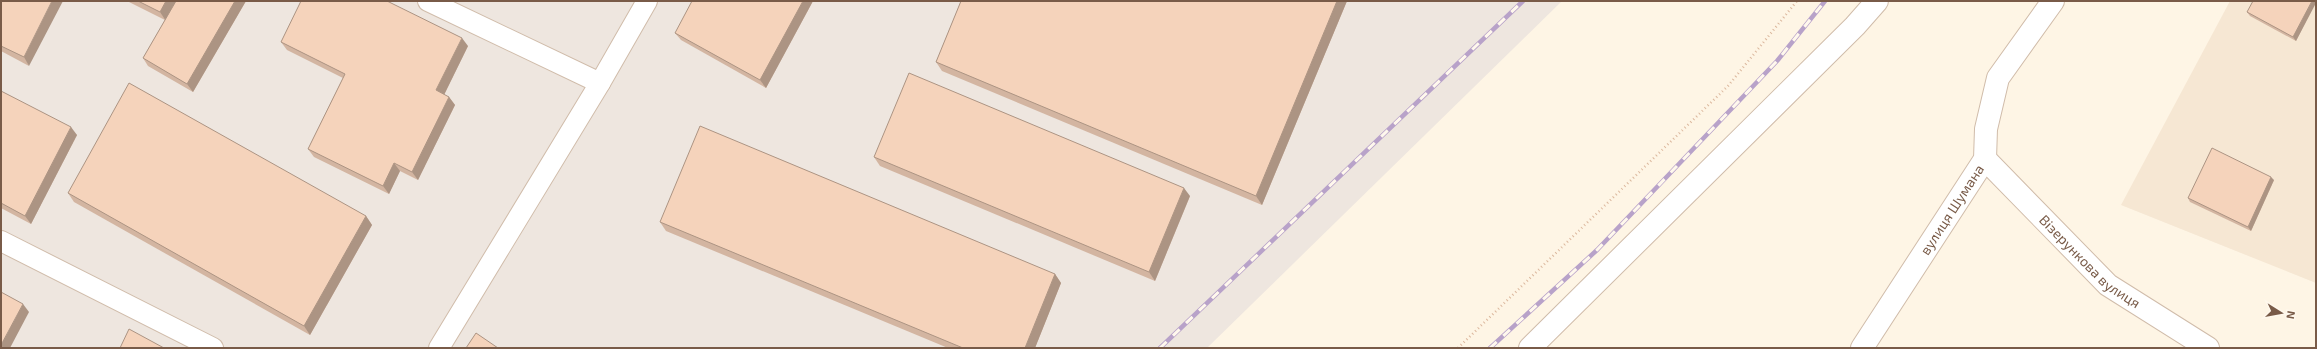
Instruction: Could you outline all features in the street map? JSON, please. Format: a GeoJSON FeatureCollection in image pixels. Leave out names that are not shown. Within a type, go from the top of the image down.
{"type":"FeatureCollection","features":[{"type":"Feature","properties":{"kind":"street"},"geometry":{"type":"LineString","coordinates":[[1530,348],[1855,26],[1877,1]]}},
{"type":"Feature","properties":{"kind":"street","name":"вулиця Шумана"},"geometry":{"type":"LineString","coordinates":[[1862,348],[1985,159],[1986,129],[1998,78],[2053,1]]}},
{"type":"Feature","properties":{"kind":"street","name":"Візерункова вулиця"},"geometry":{"type":"LineString","coordinates":[[1985,159],[2108,284],[2208,348]]}},
{"type":"Feature","properties":{"kind":"lane"},"geometry":{"type":"LineString","coordinates":[[428,1],[600,83]]}},
{"type":"Feature","properties":{"kind":"lane"},"geometry":{"type":"LineString","coordinates":[[439,348],[600,83],[647,1]]}},
{"type":"Feature","properties":{"kind":"lane"},"geometry":{"type":"LineString","coordinates":[[1,241],[213,348]]}},
{"type":"Feature","properties":{"kind":"path"},"geometry":{"type":"LineString","coordinates":[[1458,348],[1728,86],[1797,1]]}},
{"type":"Feature","properties":{"kind":"shaded area"},"geometry":{"type":"Polygon","coordinates":[[[1,1],[1562,1],[1207,348],[1,348],[1,1]]]}},
{"type":"Feature","properties":{"kind":"shaded area"},"geometry":{"type":"Polygon","coordinates":[[[2230,1],[2316,1],[2316,283],[2121,205],[2230,1]]]}},
{"type":"Feature","properties":{"kind":"building"},"geometry":{"type":"Polygon","coordinates":[[[1,1],[52,1],[24,57],[1,46],[1,1]]]}},
{"type":"Feature","properties":{"kind":"building"},"geometry":{"type":"Polygon","coordinates":[[[138,1],[166,1],[160,12],[138,1]]]}},
{"type":"Feature","properties":{"kind":"building"},"geometry":{"type":"Polygon","coordinates":[[[176,1],[235,1],[187,84],[143,58],[176,1]]]}},
{"type":"Feature","properties":{"kind":"building"},"geometry":{"type":"Polygon","coordinates":[[[301,1],[387,1],[462,38],[436,90],[449,97],[412,172],[394,163],[383,186],[308,149],[345,74],[281,42],[301,1]]]}},
{"type":"Feature","properties":{"kind":"building"},"geometry":{"type":"Polygon","coordinates":[[[692,1],[803,1],[760,80],[675,33],[692,1]]]}},
{"type":"Feature","properties":{"kind":"building"},"geometry":{"type":"Polygon","coordinates":[[[961,1],[1337,1],[1256,196],[936,62],[961,1]]]}},
{"type":"Feature","properties":{"kind":"building"},"geometry":{"type":"Polygon","coordinates":[[[2253,1],[2312,1],[2293,37],[2247,12],[2253,1]]]}},
{"type":"Feature","properties":{"kind":"building"},"geometry":{"type":"Polygon","coordinates":[[[909,73],[1184,188],[1149,272],[874,157],[909,73]]]}},
{"type":"Feature","properties":{"kind":"building"},"geometry":{"type":"Polygon","coordinates":[[[129,83],[366,216],[304,326],[68,193],[129,83]]]}},
{"type":"Feature","properties":{"kind":"building"},"geometry":{"type":"Polygon","coordinates":[[[1,91],[71,127],[25,216],[1,203],[1,91]]]}},
{"type":"Feature","properties":{"kind":"building"},"geometry":{"type":"Polygon","coordinates":[[[700,126],[1055,274],[1025,348],[963,348],[660,222],[700,126]]]}},
{"type":"Feature","properties":{"kind":"building"},"geometry":{"type":"Polygon","coordinates":[[[2212,148],[2271,177],[2248,227],[2188,198],[2212,148]]]}},
{"type":"Feature","properties":{"kind":"building"},"geometry":{"type":"Polygon","coordinates":[[[1,292],[23,304],[1,345],[1,292]]]}},
{"type":"Feature","properties":{"kind":"building"},"geometry":{"type":"Polygon","coordinates":[[[129,329],[164,348],[120,348],[129,329]]]}},
{"type":"Feature","properties":{"kind":"building"},"geometry":{"type":"Polygon","coordinates":[[[476,333],[498,348],[466,348],[476,333]]]}},
{"type":"Feature","properties":{"kind":"railway"},"geometry":{"type":"LineString","coordinates":[[1160,348],[1523,1]]}},
{"type":"Feature","properties":{"kind":"railway"},"geometry":{"type":"LineString","coordinates":[[1490,348],[1597,250],[1777,61],[1825,1]]}}]}
